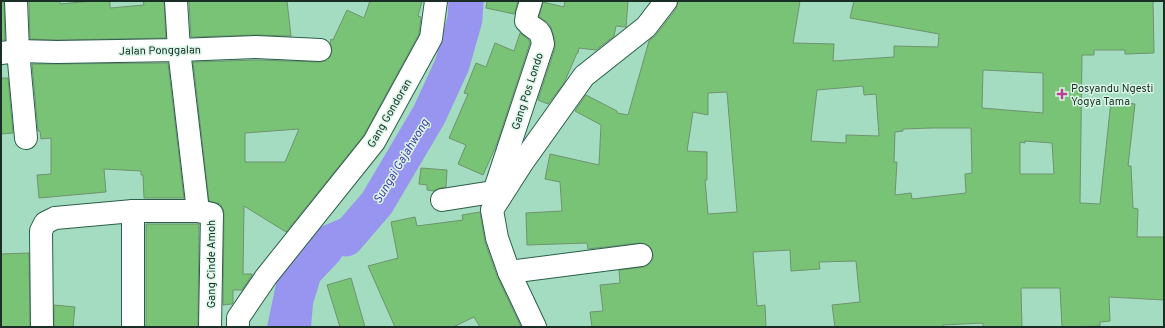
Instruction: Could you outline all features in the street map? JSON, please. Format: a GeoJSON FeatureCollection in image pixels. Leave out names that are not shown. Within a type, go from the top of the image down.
{"type":"FeatureCollection","features":[{"type":"Feature","properties":{"kind":"street"},"geometry":{"type":"LineString","coordinates":[[16,1],[10,52],[26,138]]}},
{"type":"Feature","properties":{"kind":"street"},"geometry":{"type":"LineString","coordinates":[[42,327],[41,232],[45,223],[55,218],[133,211],[198,211],[179,50],[176,1]]}},
{"type":"Feature","properties":{"kind":"street","name":"Gang Gondoran"},"geometry":{"type":"LineString","coordinates":[[238,327],[238,318],[266,277],[374,142],[431,38],[436,1]]}},
{"type":"Feature","properties":{"kind":"street","name":"Gang Pos Londo"},"geometry":{"type":"LineString","coordinates":[[492,201],[502,164],[543,44],[541,34],[526,21],[531,1]]}},
{"type":"Feature","properties":{"kind":"street"},"geometry":{"type":"LineString","coordinates":[[535,327],[509,272],[497,238],[492,201],[522,163],[584,76],[646,28],[666,1]]}},
{"type":"Feature","properties":{"kind":"street","name":"Jalan Ponggalan"},"geometry":{"type":"LineString","coordinates":[[10,52],[179,50],[256,47],[320,50]]}},
{"type":"Feature","properties":{"kind":"street"},"geometry":{"type":"LineString","coordinates":[[442,200],[492,201]]}},
{"type":"Feature","properties":{"kind":"street"},"geometry":{"type":"LineString","coordinates":[[133,211],[133,327]]}},
{"type":"Feature","properties":{"kind":"street","name":"Gang Cinde Amoh"},"geometry":{"type":"LineString","coordinates":[[198,211],[212,214],[210,327]]}},
{"type":"Feature","properties":{"kind":"street"},"geometry":{"type":"LineString","coordinates":[[509,272],[640,255]]}},
{"type":"Feature","properties":{"kind":"shaded area"},"geometry":{"type":"Polygon","coordinates":[[[377,203],[339,261],[320,281],[313,304],[311,327],[267,327],[276,284],[290,252],[309,232],[377,203]]]}},
{"type":"Feature","properties":{"kind":"building"},"geometry":{"type":"Polygon","coordinates":[[[1,1],[4,1],[5,40],[1,40],[1,1]]]}},
{"type":"Feature","properties":{"kind":"building"},"geometry":{"type":"Polygon","coordinates":[[[29,1],[60,1],[60,4],[110,1],[110,8],[144,5],[143,1],[164,1],[166,38],[30,39],[29,1]]]}},
{"type":"Feature","properties":{"kind":"building"},"geometry":{"type":"Polygon","coordinates":[[[189,1],[287,1],[291,36],[256,35],[191,37],[189,1]]]}},
{"type":"Feature","properties":{"kind":"building"},"geometry":{"type":"Polygon","coordinates":[[[370,1],[422,1],[418,16],[421,17],[419,34],[364,135],[286,232],[244,206],[243,274],[252,275],[242,290],[233,290],[233,303],[223,305],[224,214],[220,204],[209,201],[193,62],[256,60],[325,61],[330,57],[332,51],[330,43],[331,39],[333,40],[347,10],[364,18],[370,1]],[[299,129],[245,133],[245,162],[285,162],[299,129]]]}},
{"type":"Feature","properties":{"kind":"building"},"geometry":{"type":"Polygon","coordinates":[[[487,1],[518,1],[514,14],[486,8],[487,1]]]}},
{"type":"Feature","properties":{"kind":"building"},"geometry":{"type":"Polygon","coordinates":[[[565,1],[628,1],[626,27],[616,26],[614,36],[596,50],[579,48],[564,83],[548,104],[538,100],[555,48],[555,41],[551,27],[547,22],[539,17],[543,2],[564,7],[565,1]]]}},
{"type":"Feature","properties":{"kind":"building"},"geometry":{"type":"Polygon","coordinates":[[[678,1],[800,1],[793,43],[834,44],[833,61],[894,57],[894,46],[938,47],[939,34],[850,18],[854,1],[1153,1],[1154,53],[1125,54],[1125,50],[1094,50],[1094,55],[1082,55],[1080,203],[1100,204],[1111,101],[1135,104],[1128,166],[1131,166],[1133,208],[1138,209],[1137,237],[1164,237],[1164,300],[1109,297],[1110,321],[1100,322],[1100,326],[1062,327],[1060,288],[1021,288],[1022,327],[983,327],[983,323],[943,325],[943,327],[835,327],[832,305],[860,302],[856,261],[819,262],[820,269],[791,271],[790,250],[753,252],[757,306],[765,305],[766,327],[592,327],[590,312],[603,311],[600,285],[620,283],[619,270],[648,265],[653,259],[651,248],[646,244],[640,243],[588,249],[587,243],[527,245],[526,213],[562,211],[560,182],[545,179],[550,154],[599,165],[601,125],[575,111],[586,95],[617,111],[617,113],[628,115],[649,41],[656,35],[676,9],[678,1]],[[983,70],[982,108],[1043,113],[1043,73],[983,70]],[[863,86],[817,90],[811,141],[846,143],[846,135],[879,136],[876,94],[864,95],[863,86]],[[727,92],[708,93],[708,115],[693,112],[687,151],[707,152],[707,180],[705,180],[708,214],[737,212],[727,92]],[[971,128],[903,129],[903,131],[895,132],[894,162],[897,162],[895,195],[911,193],[912,199],[966,193],[965,174],[972,173],[971,128]],[[1020,142],[1020,174],[1054,174],[1052,143],[1020,142]]]}},
{"type":"Feature","properties":{"kind":"building"},"geometry":{"type":"Polygon","coordinates":[[[520,33],[529,40],[530,43],[496,146],[483,175],[458,164],[466,145],[449,138],[468,94],[464,93],[476,63],[486,67],[495,43],[514,51],[520,33]]]}},
{"type":"Feature","properties":{"kind":"building"},"geometry":{"type":"Polygon","coordinates":[[[168,63],[184,198],[144,198],[143,175],[141,175],[141,171],[104,169],[106,192],[39,198],[37,175],[51,174],[51,138],[41,139],[40,131],[38,131],[32,64],[168,63]]]}},
{"type":"Feature","properties":{"kind":"building"},"geometry":{"type":"Polygon","coordinates":[[[1,78],[8,78],[13,133],[1,134],[1,78]]]}},
{"type":"Feature","properties":{"kind":"building"},"geometry":{"type":"Polygon","coordinates":[[[421,168],[447,170],[446,187],[434,191],[427,190],[427,185],[419,184],[421,168]]]}},
{"type":"Feature","properties":{"kind":"building"},"geometry":{"type":"Polygon","coordinates":[[[480,212],[485,242],[497,276],[521,327],[480,327],[474,317],[453,327],[395,327],[368,266],[398,258],[391,222],[415,217],[417,226],[463,220],[462,215],[480,212]]]}},
{"type":"Feature","properties":{"kind":"building"},"geometry":{"type":"Polygon","coordinates":[[[146,224],[199,224],[198,327],[146,327],[146,224]]]}},
{"type":"Feature","properties":{"kind":"building"},"geometry":{"type":"Polygon","coordinates":[[[29,253],[30,327],[1,327],[1,254],[29,253]]]}},
{"type":"Feature","properties":{"kind":"building"},"geometry":{"type":"Polygon","coordinates":[[[351,278],[365,327],[340,327],[327,285],[351,278]]]}},
{"type":"Feature","properties":{"kind":"building"},"geometry":{"type":"Polygon","coordinates":[[[54,305],[75,307],[73,327],[54,327],[54,305]]]}},
{"type":"Feature","properties":{"kind":"waterway","name":"Sungai Gajahwong"},"geometry":{"type":"LineString","coordinates":[[346,239],[377,203],[429,115],[452,65],[465,19],[466,1]]}},
{"type":"Feature","properties":{"kind":"place","name":"Posyandu Ngesti Yogya Tama"},"geometry":{"type":"Point","coordinates":[1062,94]}}]}
